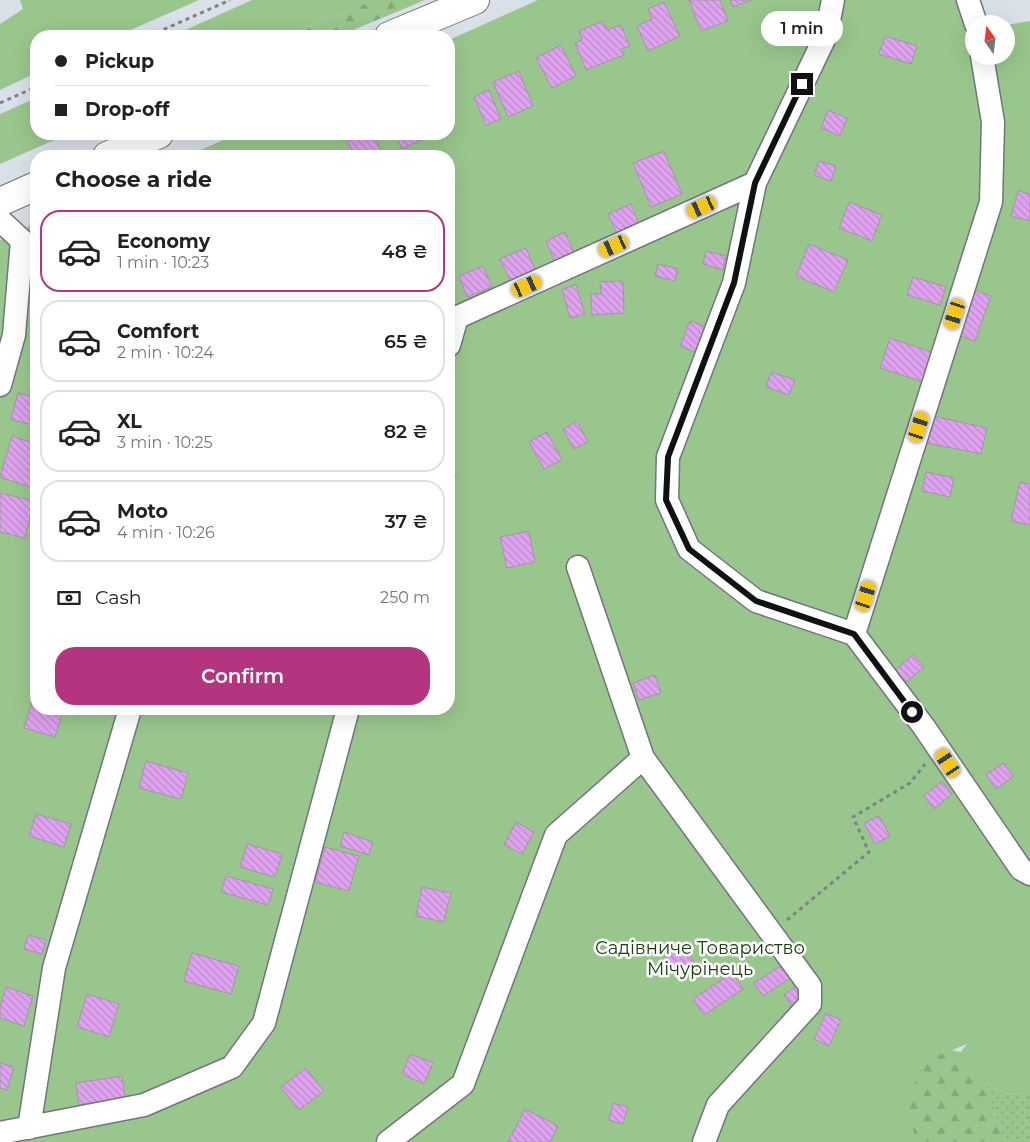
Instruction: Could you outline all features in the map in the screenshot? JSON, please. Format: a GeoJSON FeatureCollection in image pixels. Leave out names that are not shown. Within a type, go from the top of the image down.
{"type":"FeatureCollection","features":[{"type":"Feature","properties":{"kind":"main road"},"geometry":{"type":"LineString","coordinates":[[403,30],[475,0]]}},
{"type":"Feature","properties":{"kind":"main road"},"geometry":{"type":"LineString","coordinates":[[121,150],[145,140]]}},
{"type":"Feature","properties":{"kind":"main road"},"geometry":{"type":"LineString","coordinates":[[0,202],[30,189]]}},
{"type":"Feature","properties":{"kind":"street"},"geometry":{"type":"LineString","coordinates":[[833,0],[826,35],[755,183],[734,283],[668,457],[666,500],[689,549],[756,601],[854,634],[938,748],[1021,869],[1030,874]]}},
{"type":"Feature","properties":{"kind":"street"},"geometry":{"type":"LineString","coordinates":[[968,0],[973,15]]}},
{"type":"Feature","properties":{"kind":"street"},"geometry":{"type":"LineString","coordinates":[[854,634],[991,202],[994,122],[984,65]]}},
{"type":"Feature","properties":{"kind":"street"},"geometry":{"type":"LineString","coordinates":[[455,318],[755,183]]}},
{"type":"Feature","properties":{"kind":"street"},"geometry":{"type":"LineString","coordinates":[[0,220],[29,248],[14,335],[0,385]]}},
{"type":"Feature","properties":{"kind":"street"},"geometry":{"type":"LineString","coordinates":[[578,567],[642,758],[810,986],[810,1004],[718,1105],[704,1142]]}},
{"type":"Feature","properties":{"kind":"street"},"geometry":{"type":"LineString","coordinates":[[28,1128],[54,968],[128,715]]}},
{"type":"Feature","properties":{"kind":"street"},"geometry":{"type":"LineString","coordinates":[[0,1133],[144,1105],[232,1067],[264,1023],[346,715]]}},
{"type":"Feature","properties":{"kind":"street"},"geometry":{"type":"LineString","coordinates":[[388,1142],[463,1084],[556,835],[642,758]]}},
{"type":"Feature","properties":{"kind":"path"},"geometry":{"type":"LineString","coordinates":[[162,30],[230,0]]}},
{"type":"Feature","properties":{"kind":"path"},"geometry":{"type":"LineString","coordinates":[[0,103],[30,90]]}},
{"type":"Feature","properties":{"kind":"path"},"geometry":{"type":"LineString","coordinates":[[771,934],[869,852],[853,817],[910,783],[938,748]]}},
{"type":"Feature","properties":{"kind":"green space"},"geometry":{"type":"Polygon","coordinates":[[[20,0],[199,0],[131,30],[30,30],[30,76],[0,90],[0,24],[23,9],[20,0]]]}},
{"type":"Feature","properties":{"kind":"green space"},"geometry":{"type":"Polygon","coordinates":[[[252,0],[373,0],[303,30],[185,30],[252,0]]]}},
{"type":"Feature","properties":{"kind":"green space"},"geometry":{"type":"Polygon","coordinates":[[[373,0],[425,0],[353,30],[303,30],[373,0]]]}},
{"type":"Feature","properties":{"kind":"green space","name":"Садівниче Товариство Мічурінець"},"geometry":{"type":"Polygon","coordinates":[[[538,0],[964,0],[970,15],[965,15],[965,65],[1015,65],[1015,24],[1030,21],[1030,1093],[1006,1094],[953,1062],[967,1044],[922,1062],[908,1104],[916,1142],[0,1142],[0,240],[30,226],[30,715],[455,715],[455,150],[201,150],[223,140],[455,140],[455,37],[538,0]]]}},
{"type":"Feature","properties":{"kind":"green space"},"geometry":{"type":"Polygon","coordinates":[[[30,101],[30,140],[54,140],[0,164],[0,114],[30,101]]]}},
{"type":"Feature","properties":{"kind":"green space"},"geometry":{"type":"Polygon","coordinates":[[[881,1034],[978,1056],[1000,1128],[998,1142],[734,1142],[881,1034]]]}},
{"type":"Feature","properties":{"kind":"green space"},"geometry":{"type":"Polygon","coordinates":[[[953,1062],[1006,1094],[1030,1093],[1030,1142],[939,1142],[953,1062]]]}},
{"type":"Feature","properties":{"kind":"building"},"geometry":{"type":"Polygon","coordinates":[[[689,0],[720,0],[728,21],[701,31],[689,0]]]}},
{"type":"Feature","properties":{"kind":"building"},"geometry":{"type":"Polygon","coordinates":[[[730,0],[751,0],[733,7],[730,0]]]}},
{"type":"Feature","properties":{"kind":"building"},"geometry":{"type":"Polygon","coordinates":[[[664,2],[680,36],[648,51],[637,26],[652,19],[648,9],[664,2]]]}},
{"type":"Feature","properties":{"kind":"building"},"geometry":{"type":"Polygon","coordinates":[[[603,21],[607,30],[621,25],[630,46],[621,49],[624,55],[586,70],[575,43],[582,40],[579,31],[603,21]]]}},
{"type":"Feature","properties":{"kind":"building"},"geometry":{"type":"Polygon","coordinates":[[[885,36],[917,46],[911,64],[879,54],[885,36]]]}},
{"type":"Feature","properties":{"kind":"building"},"geometry":{"type":"Polygon","coordinates":[[[561,45],[576,76],[552,88],[536,58],[561,45]]]}},
{"type":"Feature","properties":{"kind":"building"},"geometry":{"type":"Polygon","coordinates":[[[519,71],[533,106],[508,117],[493,82],[519,71]]]}},
{"type":"Feature","properties":{"kind":"building"},"geometry":{"type":"Polygon","coordinates":[[[489,90],[501,119],[486,125],[474,97],[489,90]]]}},
{"type":"Feature","properties":{"kind":"building"},"geometry":{"type":"Polygon","coordinates":[[[828,110],[847,118],[840,136],[821,128],[828,110]]]}},
{"type":"Feature","properties":{"kind":"building"},"geometry":{"type":"Polygon","coordinates":[[[347,140],[376,140],[381,150],[351,150],[347,140]]]}},
{"type":"Feature","properties":{"kind":"building"},"geometry":{"type":"Polygon","coordinates":[[[398,140],[421,140],[402,149],[398,140]]]}},
{"type":"Feature","properties":{"kind":"building"},"geometry":{"type":"Polygon","coordinates":[[[664,151],[682,194],[651,207],[633,163],[664,151]]]}},
{"type":"Feature","properties":{"kind":"building"},"geometry":{"type":"Polygon","coordinates":[[[819,161],[836,166],[831,181],[814,175],[819,161]]]}},
{"type":"Feature","properties":{"kind":"building"},"geometry":{"type":"Polygon","coordinates":[[[1018,191],[1030,194],[1030,221],[1011,216],[1018,191]]]}},
{"type":"Feature","properties":{"kind":"building"},"geometry":{"type":"Polygon","coordinates":[[[849,202],[882,215],[872,241],[839,228],[849,202]]]}},
{"type":"Feature","properties":{"kind":"building"},"geometry":{"type":"Polygon","coordinates":[[[631,204],[639,224],[617,234],[608,214],[631,204]]]}},
{"type":"Feature","properties":{"kind":"building"},"geometry":{"type":"Polygon","coordinates":[[[565,232],[574,252],[555,261],[546,241],[565,232]]]}},
{"type":"Feature","properties":{"kind":"building"},"geometry":{"type":"Polygon","coordinates":[[[809,244],[848,260],[834,292],[796,276],[809,244]]]}},
{"type":"Feature","properties":{"kind":"building"},"geometry":{"type":"Polygon","coordinates":[[[526,248],[535,270],[510,280],[500,259],[526,248]]]}},
{"type":"Feature","properties":{"kind":"building"},"geometry":{"type":"Polygon","coordinates":[[[706,251],[726,256],[723,270],[703,264],[706,251]]]}},
{"type":"Feature","properties":{"kind":"building"},"geometry":{"type":"Polygon","coordinates":[[[658,264],[678,269],[675,281],[655,276],[658,264]]]}},
{"type":"Feature","properties":{"kind":"building"},"geometry":{"type":"Polygon","coordinates":[[[483,266],[492,287],[467,297],[459,276],[483,266]]]}},
{"type":"Feature","properties":{"kind":"building"},"geometry":{"type":"Polygon","coordinates":[[[913,277],[946,287],[940,305],[907,295],[913,277]]]}},
{"type":"Feature","properties":{"kind":"building"},"geometry":{"type":"Polygon","coordinates":[[[623,281],[624,313],[592,315],[591,294],[601,294],[600,282],[623,281]]]}},
{"type":"Feature","properties":{"kind":"building"},"geometry":{"type":"Polygon","coordinates":[[[576,285],[585,314],[570,318],[562,289],[576,285]]]}},
{"type":"Feature","properties":{"kind":"building"},"geometry":{"type":"Polygon","coordinates":[[[973,290],[991,296],[975,341],[958,335],[973,290]]]}},
{"type":"Feature","properties":{"kind":"building"},"geometry":{"type":"Polygon","coordinates":[[[690,321],[712,329],[702,355],[680,346],[690,321]]]}},
{"type":"Feature","properties":{"kind":"building"},"geometry":{"type":"Polygon","coordinates":[[[890,338],[934,353],[924,382],[880,368],[890,338]]]}},
{"type":"Feature","properties":{"kind":"building"},"geometry":{"type":"Polygon","coordinates":[[[771,372],[795,380],[789,395],[766,387],[771,372]]]}},
{"type":"Feature","properties":{"kind":"building"},"geometry":{"type":"Polygon","coordinates":[[[18,393],[30,396],[30,424],[11,419],[18,393]]]}},
{"type":"Feature","properties":{"kind":"building"},"geometry":{"type":"Polygon","coordinates":[[[933,416],[987,428],[981,454],[927,443],[933,416]]]}},
{"type":"Feature","properties":{"kind":"building"},"geometry":{"type":"Polygon","coordinates":[[[577,421],[588,442],[574,449],[563,429],[577,421]]]}},
{"type":"Feature","properties":{"kind":"building"},"geometry":{"type":"Polygon","coordinates":[[[547,432],[562,460],[544,469],[529,442],[547,432]]]}},
{"type":"Feature","properties":{"kind":"building"},"geometry":{"type":"Polygon","coordinates":[[[12,436],[30,442],[30,487],[0,477],[12,436]]]}},
{"type":"Feature","properties":{"kind":"building"},"geometry":{"type":"Polygon","coordinates":[[[926,472],[954,478],[950,497],[922,491],[926,472]]]}},
{"type":"Feature","properties":{"kind":"building"},"geometry":{"type":"Polygon","coordinates":[[[1020,482],[1030,484],[1030,525],[1011,521],[1020,482]]]}},
{"type":"Feature","properties":{"kind":"building"},"geometry":{"type":"Polygon","coordinates":[[[0,493],[30,500],[30,517],[25,538],[0,532],[0,493]]]}},
{"type":"Feature","properties":{"kind":"building"},"geometry":{"type":"Polygon","coordinates":[[[529,531],[535,562],[507,568],[500,537],[529,531]]]}},
{"type":"Feature","properties":{"kind":"building"},"geometry":{"type":"Polygon","coordinates":[[[913,654],[924,667],[906,682],[896,670],[913,654]]]}},
{"type":"Feature","properties":{"kind":"building"},"geometry":{"type":"Polygon","coordinates":[[[655,675],[661,693],[639,700],[633,683],[655,675]]]}},
{"type":"Feature","properties":{"kind":"building"},"geometry":{"type":"Polygon","coordinates":[[[30,708],[30,715],[62,715],[55,737],[24,728],[30,708]]]}},
{"type":"Feature","properties":{"kind":"building"},"geometry":{"type":"Polygon","coordinates":[[[146,761],[188,773],[181,799],[139,788],[146,761]]]}},
{"type":"Feature","properties":{"kind":"building"},"geometry":{"type":"Polygon","coordinates":[[[1004,763],[1013,777],[996,789],[986,774],[1004,763]]]}},
{"type":"Feature","properties":{"kind":"building"},"geometry":{"type":"Polygon","coordinates":[[[942,781],[952,794],[934,809],[924,796],[942,781]]]}},
{"type":"Feature","properties":{"kind":"building"},"geometry":{"type":"Polygon","coordinates":[[[36,814],[71,824],[64,847],[29,836],[36,814]]]}},
{"type":"Feature","properties":{"kind":"building"},"geometry":{"type":"Polygon","coordinates":[[[879,816],[890,836],[875,844],[864,823],[879,816]]]}},
{"type":"Feature","properties":{"kind":"building"},"geometry":{"type":"Polygon","coordinates":[[[516,822],[534,832],[522,854],[504,845],[516,822]]]}},
{"type":"Feature","properties":{"kind":"building"},"geometry":{"type":"Polygon","coordinates":[[[344,832],[373,842],[369,855],[340,846],[344,832]]]}},
{"type":"Feature","properties":{"kind":"building"},"geometry":{"type":"Polygon","coordinates":[[[247,844],[282,854],[275,877],[240,867],[247,844]]]}},
{"type":"Feature","properties":{"kind":"building"},"geometry":{"type":"Polygon","coordinates":[[[325,847],[359,856],[349,891],[315,882],[325,847]]]}},
{"type":"Feature","properties":{"kind":"building"},"geometry":{"type":"Polygon","coordinates":[[[226,876],[273,889],[268,905],[221,892],[226,876]]]}},
{"type":"Feature","properties":{"kind":"building"},"geometry":{"type":"Polygon","coordinates":[[[422,887],[451,893],[444,922],[416,916],[422,887]]]}},
{"type":"Feature","properties":{"kind":"building"},"geometry":{"type":"Polygon","coordinates":[[[28,935],[46,940],[42,954],[24,949],[28,935]]]}},
{"type":"Feature","properties":{"kind":"building"},"geometry":{"type":"Polygon","coordinates":[[[681,943],[698,968],[681,979],[664,954],[681,943]]]}},
{"type":"Feature","properties":{"kind":"building"},"geometry":{"type":"Polygon","coordinates":[[[192,953],[239,966],[231,994],[184,981],[192,953]]]}},
{"type":"Feature","properties":{"kind":"building"},"geometry":{"type":"Polygon","coordinates":[[[784,964],[792,977],[763,996],[754,983],[784,964]]]}},
{"type":"Feature","properties":{"kind":"building"},"geometry":{"type":"Polygon","coordinates":[[[732,973],[743,989],[704,1015],[693,999],[732,973]]]}},
{"type":"Feature","properties":{"kind":"building"},"geometry":{"type":"Polygon","coordinates":[[[796,986],[808,1002],[796,1010],[784,995],[796,986]]]}},
{"type":"Feature","properties":{"kind":"building"},"geometry":{"type":"Polygon","coordinates":[[[6,987],[33,996],[24,1026],[0,1018],[0,1007],[6,987]]]}},
{"type":"Feature","properties":{"kind":"building"},"geometry":{"type":"Polygon","coordinates":[[[87,994],[119,1004],[109,1037],[77,1027],[87,994]]]}},
{"type":"Feature","properties":{"kind":"building"},"geometry":{"type":"Polygon","coordinates":[[[826,1013],[841,1020],[829,1046],[814,1039],[826,1013]]]}},
{"type":"Feature","properties":{"kind":"building"},"geometry":{"type":"Polygon","coordinates":[[[410,1054],[433,1063],[424,1084],[402,1074],[410,1054]]]}},
{"type":"Feature","properties":{"kind":"building"},"geometry":{"type":"Polygon","coordinates":[[[0,1063],[14,1067],[7,1090],[0,1088],[0,1063]]]}},
{"type":"Feature","properties":{"kind":"building"},"geometry":{"type":"Polygon","coordinates":[[[306,1068],[324,1091],[299,1110],[281,1087],[306,1068]]]}},
{"type":"Feature","properties":{"kind":"building"},"geometry":{"type":"Polygon","coordinates":[[[122,1076],[125,1098],[79,1105],[76,1083],[122,1076]]]}},
{"type":"Feature","properties":{"kind":"building"},"geometry":{"type":"Polygon","coordinates":[[[613,1103],[628,1107],[623,1124],[609,1120],[613,1103]]]}},
{"type":"Feature","properties":{"kind":"building"},"geometry":{"type":"Polygon","coordinates":[[[525,1109],[558,1126],[550,1142],[508,1142],[525,1109]]]}},
{"type":"Feature","properties":{"kind":"route"},"geometry":{"type":"LineString","coordinates":[[802,84],[755,183],[734,283],[668,457],[666,500],[689,549],[756,601],[854,634],[912,712]]}}]}
